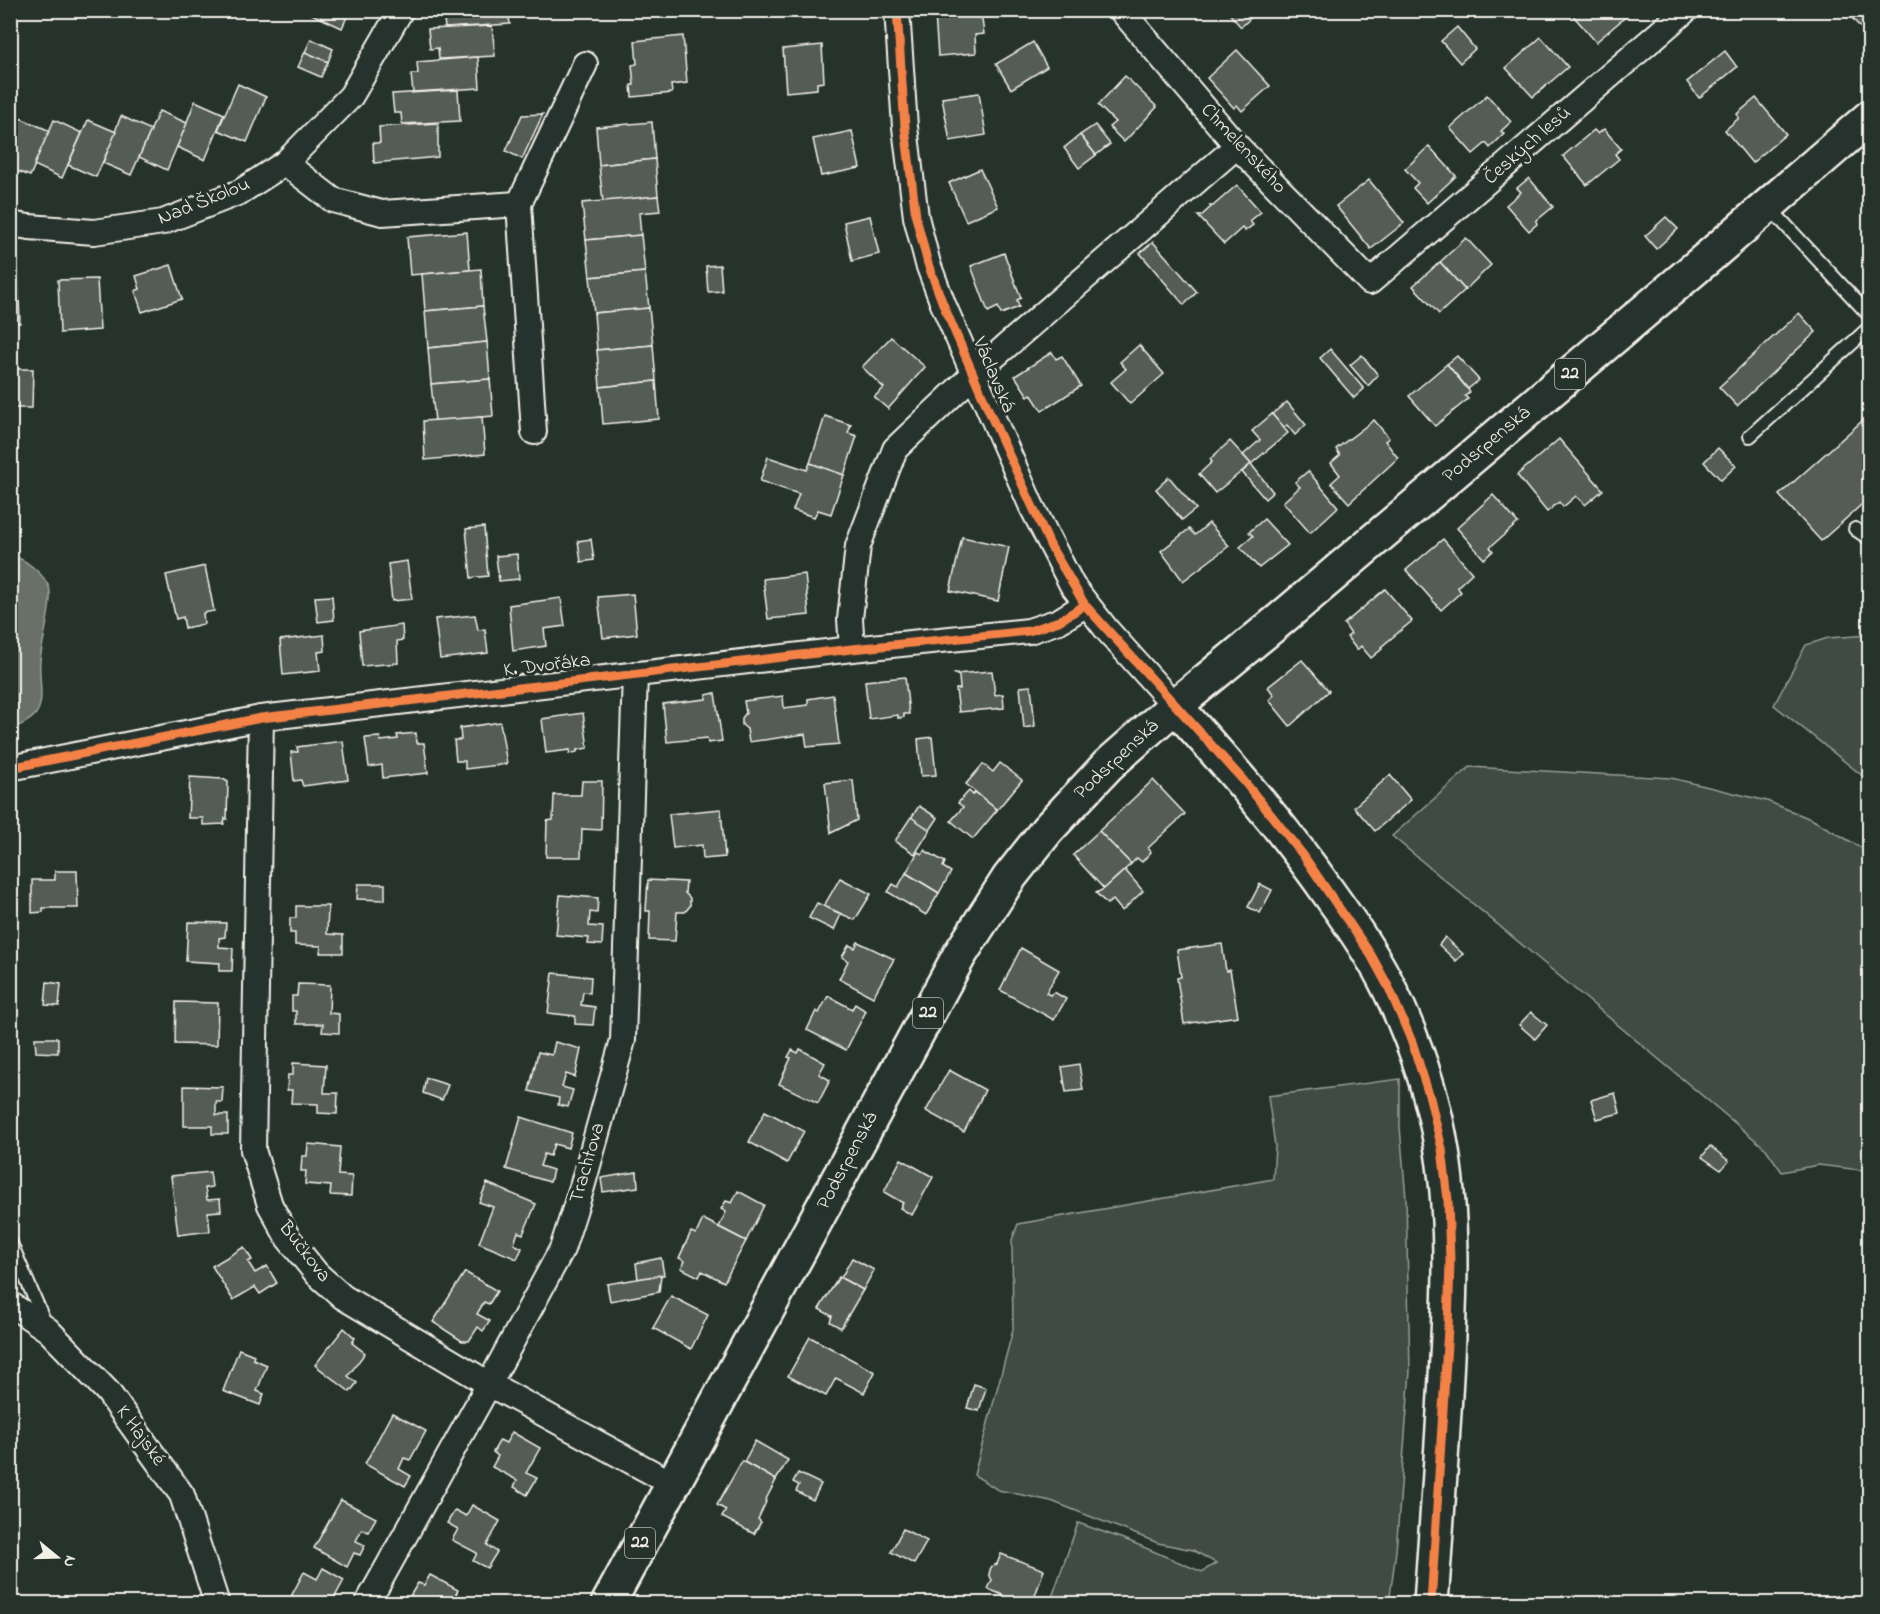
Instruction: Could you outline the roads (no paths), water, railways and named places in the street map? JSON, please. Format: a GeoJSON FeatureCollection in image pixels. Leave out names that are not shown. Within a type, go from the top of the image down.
{"type":"FeatureCollection","features":[{"type":"Feature","properties":{"kind":"main road","name":"Podsrpenská"},"geometry":{"type":"LineString","coordinates":[[608,1604],[953,966],[984,914],[1047,830],[1108,765],[1175,706],[1694,270],[1767,205],[1865,129]]}},
{"type":"Feature","properties":{"kind":"main road"},"geometry":{"type":"LineString","coordinates":[[1175,706],[1243,780],[1303,855],[1348,919],[1389,988],[1412,1042],[1430,1098],[1442,1149],[1448,1200],[1450,1262],[1447,1363],[1431,1604]]}},
{"type":"Feature","properties":{"kind":"street","name":"Nad Školou"},"geometry":{"type":"LineString","coordinates":[[10,224],[94,231],[163,222],[240,192],[285,163],[351,96],[401,10]]}},
{"type":"Feature","properties":{"kind":"street","name":"Václavská"},"geometry":{"type":"LineString","coordinates":[[897,10],[905,127],[916,218],[928,264],[943,304],[1051,547],[1085,604],[1175,706]]}},
{"type":"Feature","properties":{"kind":"street","name":"Chmelenského"},"geometry":{"type":"LineString","coordinates":[[1121,10],[1237,146],[1370,282]]}},
{"type":"Feature","properties":{"kind":"street","name":"Českých lesů"},"geometry":{"type":"LineString","coordinates":[[1370,282],[1686,10]]}},
{"type":"Feature","properties":{"kind":"street"},"geometry":{"type":"LineString","coordinates":[[534,432],[519,204],[585,64]]}},
{"type":"Feature","properties":{"kind":"street","name":"Václavská"},"geometry":{"type":"LineString","coordinates":[[852,649],[850,619],[858,546],[895,449],[973,375],[1237,146]]}},
{"type":"Feature","properties":{"kind":"street"},"geometry":{"type":"LineString","coordinates":[[285,163],[333,200],[382,213],[519,204]]}},
{"type":"Feature","properties":{"kind":"street","name":"K. Dvořáka"},"geometry":{"type":"LineString","coordinates":[[10,768],[261,718],[852,649],[1029,631],[1059,621],[1085,604]]}},
{"type":"Feature","properties":{"kind":"street","name":"Trachtova"},"geometry":{"type":"LineString","coordinates":[[367,1604],[562,1249],[582,1187],[623,1040],[635,674]]}},
{"type":"Feature","properties":{"kind":"street","name":"Bučkova"},"geometry":{"type":"LineString","coordinates":[[261,718],[253,1150],[270,1205],[295,1247],[317,1274],[343,1298],[489,1384],[673,1484]]}},
{"type":"Feature","properties":{"kind":"street","name":"K Hajské"},"geometry":{"type":"LineString","coordinates":[[10,1304],[48,1330],[108,1392],[182,1495],[217,1604]]}},
{"type":"Feature","properties":{"kind":"lane"},"geometry":{"type":"LineString","coordinates":[[1767,205],[1869,316]]}},
{"type":"Feature","properties":{"kind":"lane"},"geometry":{"type":"LineString","coordinates":[[1750,436],[1869,327]]}},
{"type":"Feature","properties":{"kind":"lane"},"geometry":{"type":"LineString","coordinates":[[1855,530],[1869,539]]}},
{"type":"Feature","properties":{"kind":"lane"},"geometry":{"type":"LineString","coordinates":[[10,1241],[48,1330]]}}]}
